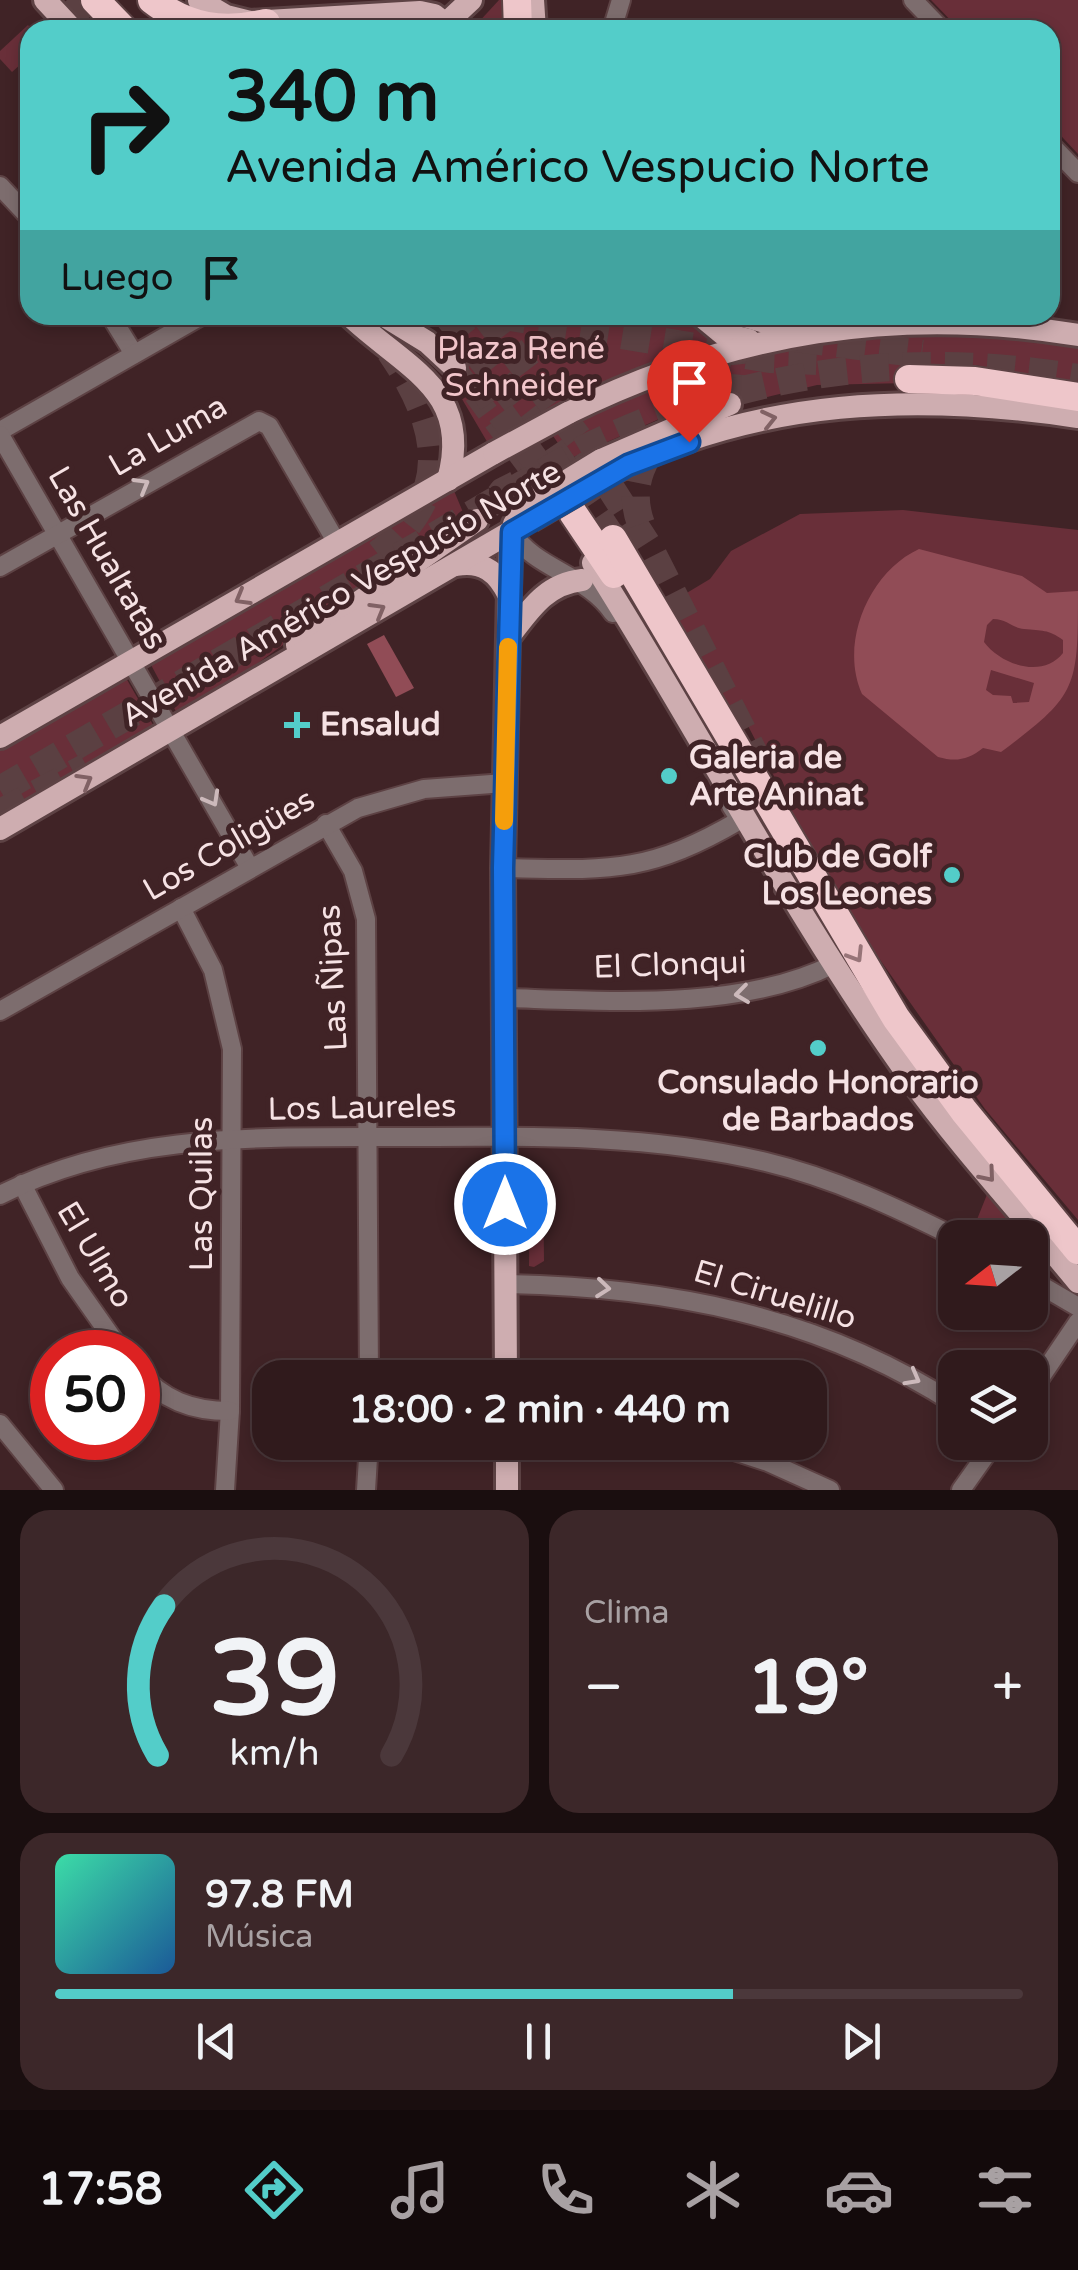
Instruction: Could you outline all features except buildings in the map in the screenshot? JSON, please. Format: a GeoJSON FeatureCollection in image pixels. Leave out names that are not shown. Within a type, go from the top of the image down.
{"type":"FeatureCollection","features":[{"type":"Feature","properties":{"kind":"highway"},"geometry":{"type":"LineString","coordinates":[[95,0],[114,20]]}},
{"type":"Feature","properties":{"kind":"highway"},"geometry":{"type":"LineString","coordinates":[[133,0],[156,20]]}},
{"type":"Feature","properties":{"kind":"highway"},"geometry":{"type":"LineString","coordinates":[[152,0],[185,20]]}},
{"type":"Feature","properties":{"kind":"highway"},"geometry":{"type":"LineString","coordinates":[[909,379],[974,381],[1078,397]]}},
{"type":"Feature","properties":{"kind":"highway"},"geometry":{"type":"LineString","coordinates":[[568,517],[714,713]]}},
{"type":"Feature","properties":{"kind":"highway"},"geometry":{"type":"LineString","coordinates":[[612,539],[896,1018],[964,1112],[1078,1250]]}},
{"type":"Feature","properties":{"kind":"main road"},"geometry":{"type":"LineString","coordinates":[[45,0],[64,20]]}},
{"type":"Feature","properties":{"kind":"main road"},"geometry":{"type":"LineString","coordinates":[[453,20],[471,0]]}},
{"type":"Feature","properties":{"kind":"main road"},"geometry":{"type":"LineString","coordinates":[[188,3],[253,20]]}},
{"type":"Feature","properties":{"kind":"main road"},"geometry":{"type":"LineString","coordinates":[[297,20],[420,12],[433,20]]}},
{"type":"Feature","properties":{"kind":"main road"},"geometry":{"type":"LineString","coordinates":[[360,325],[447,406],[455,446],[448,480]]}},
{"type":"Feature","properties":{"kind":"main road"},"geometry":{"type":"LineString","coordinates":[[399,325],[427,342]]}},
{"type":"Feature","properties":{"kind":"main road"},"geometry":{"type":"LineString","coordinates":[[409,325],[455,368]]}},
{"type":"Feature","properties":{"kind":"main road"},"geometry":{"type":"LineString","coordinates":[[714,325],[735,340],[762,340]]}},
{"type":"Feature","properties":{"kind":"main road"},"geometry":{"type":"LineString","coordinates":[[766,325],[812,332]]}},
{"type":"Feature","properties":{"kind":"main road","name":"Avenida Américo Vespucio Norte"},"geometry":{"type":"LineString","coordinates":[[0,737],[568,413],[668,369],[762,340],[886,325]]}},
{"type":"Feature","properties":{"kind":"main road","name":"Avenida Américo Vespucio Norte"},"geometry":{"type":"LineString","coordinates":[[1001,325],[1078,334]]}},
{"type":"Feature","properties":{"kind":"main road","name":"Avenida Américo Vespucio Norte"},"geometry":{"type":"LineString","coordinates":[[0,829],[456,564],[606,467],[759,420],[862,403],[973,403],[1078,416]]}},
{"type":"Feature","properties":{"kind":"main road"},"geometry":{"type":"LineString","coordinates":[[606,467],[730,404]]}},
{"type":"Feature","properties":{"kind":"main road"},"geometry":{"type":"LineString","coordinates":[[568,517],[691,720],[790,896]]}},
{"type":"Feature","properties":{"kind":"main road"},"geometry":{"type":"LineString","coordinates":[[506,1360],[503,868],[509,596],[522,519]]}},
{"type":"Feature","properties":{"kind":"main road"},"geometry":{"type":"LineString","coordinates":[[258,681],[338,612],[477,520]]}},
{"type":"Feature","properties":{"kind":"main road"},"geometry":{"type":"LineString","coordinates":[[456,564],[473,563],[491,570],[509,596]]}},
{"type":"Feature","properties":{"kind":"main road"},"geometry":{"type":"LineString","coordinates":[[508,638],[542,596],[582,580]]}},
{"type":"Feature","properties":{"kind":"main road"},"geometry":{"type":"LineString","coordinates":[[740,820],[920,1090],[1078,1282]]}},
{"type":"Feature","properties":{"kind":"main road"},"geometry":{"type":"LineString","coordinates":[[507,1460],[507,1490]]}},
{"type":"Feature","properties":{"kind":"street"},"geometry":{"type":"LineString","coordinates":[[913,0],[929,20]]}},
{"type":"Feature","properties":{"kind":"street"},"geometry":{"type":"LineString","coordinates":[[1060,154],[1078,173]]}},
{"type":"Feature","properties":{"kind":"street"},"geometry":{"type":"LineString","coordinates":[[0,186],[20,207]]}},
{"type":"Feature","properties":{"kind":"street"},"geometry":{"type":"LineString","coordinates":[[116,325],[134,354]]}},
{"type":"Feature","properties":{"kind":"street"},"geometry":{"type":"LineString","coordinates":[[0,433],[185,325]]}},
{"type":"Feature","properties":{"kind":"street","name":"La Luma"},"geometry":{"type":"LineString","coordinates":[[0,567],[262,421],[337,543]]}},
{"type":"Feature","properties":{"kind":"street","name":"Las Hualtatas"},"geometry":{"type":"LineString","coordinates":[[0,433],[250,868]]}},
{"type":"Feature","properties":{"kind":"street"},"geometry":{"type":"LineString","coordinates":[[503,868],[626,869],[683,850],[740,820],[608,607],[582,580],[528,550],[522,519]]}},
{"type":"Feature","properties":{"kind":"street","name":"Los Coligües"},"geometry":{"type":"LineString","coordinates":[[0,1011],[326,824],[408,792],[505,783]]}},
{"type":"Feature","properties":{"kind":"street","name":"Las Ñipas"},"geometry":{"type":"LineString","coordinates":[[326,824],[353,871],[365,909],[369,1360]]}},
{"type":"Feature","properties":{"kind":"street","name":"Las Quilas"},"geometry":{"type":"LineString","coordinates":[[181,908],[213,970],[228,1022],[232,1139],[230,1412],[225,1490]]}},
{"type":"Feature","properties":{"kind":"street","name":"El Clonqui"},"geometry":{"type":"LineString","coordinates":[[504,998],[741,995],[786,986],[834,964]]}},
{"type":"Feature","properties":{"kind":"street","name":"Los Laureles"},"geometry":{"type":"LineString","coordinates":[[0,1195],[82,1162],[148,1146],[232,1139],[589,1138],[700,1149],[766,1162],[861,1192],[938,1229]]}},
{"type":"Feature","properties":{"kind":"street","name":"El Ulmo"},"geometry":{"type":"LineString","coordinates":[[22,1184],[70,1278],[107,1330]]}},
{"type":"Feature","properties":{"kind":"street","name":"El Ciruelillo"},"geometry":{"type":"LineString","coordinates":[[506,1284],[666,1294],[733,1307],[862,1352],[938,1394]]}},
{"type":"Feature","properties":{"kind":"street"},"geometry":{"type":"LineString","coordinates":[[1048,1290],[1078,1308]]}},
{"type":"Feature","properties":{"kind":"street"},"geometry":{"type":"LineString","coordinates":[[1048,1366],[1078,1322]]}},
{"type":"Feature","properties":{"kind":"street"},"geometry":{"type":"LineString","coordinates":[[160,1391],[168,1398],[206,1410],[230,1412]]}},
{"type":"Feature","properties":{"kind":"street"},"geometry":{"type":"LineString","coordinates":[[0,1424],[54,1490]]}},
{"type":"Feature","properties":{"kind":"street"},"geometry":{"type":"LineString","coordinates":[[366,1490],[367,1460]]}},
{"type":"Feature","properties":{"kind":"street"},"geometry":{"type":"LineString","coordinates":[[762,1460],[830,1490]]}},
{"type":"Feature","properties":{"kind":"street"},"geometry":{"type":"LineString","coordinates":[[960,1490],[982,1460]]}},
{"type":"Feature","properties":{"kind":"green space"},"geometry":{"type":"Polygon","coordinates":[[[499,0],[512,0],[513,20],[481,20],[499,0]]]}},
{"type":"Feature","properties":{"kind":"green space"},"geometry":{"type":"Polygon","coordinates":[[[931,0],[1078,0],[1078,154],[1060,135],[1060,20],[950,20],[931,0]]]}},
{"type":"Feature","properties":{"kind":"green space"},"geometry":{"type":"Polygon","coordinates":[[[20,32],[20,65],[12,72],[0,59],[0,51],[20,32]]]}},
{"type":"Feature","properties":{"kind":"green space","name":"Plaza René Schneider"},"geometry":{"type":"Polygon","coordinates":[[[437,325],[704,325],[720,339],[563,405],[489,445],[452,382],[426,359],[432,354],[452,374],[470,358],[437,325]]]}},
{"type":"Feature","properties":{"kind":"green space"},"geometry":{"type":"Polygon","coordinates":[[[925,330],[1078,343],[1078,387],[976,365],[909,364],[908,383],[817,385],[738,404],[729,388],[569,459],[551,433],[706,358],[925,330]]]}},
{"type":"Feature","properties":{"kind":"green space"},"geometry":{"type":"Polygon","coordinates":[[[452,486],[465,517],[179,717],[150,663],[452,486]]]}},
{"type":"Feature","properties":{"kind":"green space","name":"Club de Golf Los Leones"},"geometry":{"type":"Polygon","coordinates":[[[903,510],[1078,530],[1078,1220],[985,1109],[838,900],[745,720],[735,724],[670,603],[710,579],[731,551],[800,514],[903,510]]]}},
{"type":"Feature","properties":{"kind":"green space"},"geometry":{"type":"Polygon","coordinates":[[[126,678],[156,730],[0,818],[0,750],[126,678]]]}},
{"type":"Feature","properties":{"kind":"green space"},"geometry":{"type":"Polygon","coordinates":[[[530,1169],[543,1169],[544,1261],[534,1267],[529,1266],[530,1169]]]}},
{"type":"Feature","properties":{"kind":"green space"},"geometry":{"type":"Polygon","coordinates":[[[988,1192],[1012,1220],[977,1220],[988,1192]]]}},
{"type":"Feature","properties":{"kind":"shaded area"},"geometry":{"type":"Polygon","coordinates":[[[919,549],[1022,576],[1047,593],[1078,591],[1077,649],[1068,686],[1046,716],[1001,752],[983,748],[962,759],[938,757],[862,694],[854,653],[863,611],[886,574],[919,549]],[[993,619],[987,625],[984,642],[1011,662],[1034,667],[1055,661],[1063,653],[1063,640],[1053,634],[993,619]],[[991,670],[986,690],[993,695],[1011,696],[1013,703],[1029,702],[1034,683],[991,670]]]}},
{"type":"Feature","properties":{"kind":"shaded area"},"geometry":{"type":"Polygon","coordinates":[[[384,635],[414,688],[396,697],[367,644],[384,635]]]}},
{"type":"Feature","properties":{"kind":"tunnel"},"geometry":{"type":"LineString","coordinates":[[67,0],[86,20]]}},
{"type":"Feature","properties":{"kind":"tunnel"},"geometry":{"type":"LineString","coordinates":[[455,325],[548,443],[613,539]]}},
{"type":"Feature","properties":{"kind":"tunnel"},"geometry":{"type":"LineString","coordinates":[[493,325],[579,439],[650,549],[763,771]]}},
{"type":"Feature","properties":{"kind":"tunnel"},"geometry":{"type":"LineString","coordinates":[[560,325],[770,359],[818,361]]}},
{"type":"Feature","properties":{"kind":"tunnel"},"geometry":{"type":"LineString","coordinates":[[726,325],[738,347],[743,370],[738,393],[730,404]]}},
{"type":"Feature","properties":{"kind":"tunnel"},"geometry":{"type":"LineString","coordinates":[[796,338],[922,354]]}},
{"type":"Feature","properties":{"kind":"tunnel"},"geometry":{"type":"LineString","coordinates":[[378,554],[403,531],[420,507],[432,457],[420,405],[390,351]]}},
{"type":"Feature","properties":{"kind":"tunnel"},"geometry":{"type":"LineString","coordinates":[[0,790],[582,450],[641,423],[762,385],[886,367],[949,366],[1078,378]]}},
{"type":"Feature","properties":{"kind":"tunnel"},"geometry":{"type":"LineString","coordinates":[[455,368],[557,506]]}},
{"type":"Feature","properties":{"kind":"tunnel"},"geometry":{"type":"LineString","coordinates":[[476,379],[554,486]]}},
{"type":"Feature","properties":{"kind":"tunnel"},"geometry":{"type":"LineString","coordinates":[[641,524],[637,482],[656,443]]}},
{"type":"Feature","properties":{"kind":"tunnel"},"geometry":{"type":"LineString","coordinates":[[477,520],[501,489],[527,476],[539,481]]}},
{"type":"Feature","properties":{"kind":"tunnel"},"geometry":{"type":"LineString","coordinates":[[0,813],[87,767]]}},
{"type":"Feature","properties":{"kind":"slow traffic"},"geometry":{"type":"LineString","coordinates":[[504,821],[508,647]]}},
{"type":"Feature","properties":{"kind":"place","name":"Ensalud"},"geometry":{"type":"Point","coordinates":[297,725]}},
{"type":"Feature","properties":{"kind":"place","name":"Galeria de Arte Aninat"},"geometry":{"type":"Point","coordinates":[669,776]}},
{"type":"Feature","properties":{"kind":"place","name":"Club de Golf Los Leones"},"geometry":{"type":"Point","coordinates":[952,875]}},
{"type":"Feature","properties":{"kind":"place","name":"Consulado Honorario de Barbados"},"geometry":{"type":"Point","coordinates":[818,1048]}},
{"type":"Feature","properties":{"kind":"route"},"geometry":{"type":"LineString","coordinates":[[505,1204],[503,868],[512,532],[628,465],[689,442]]}}]}
